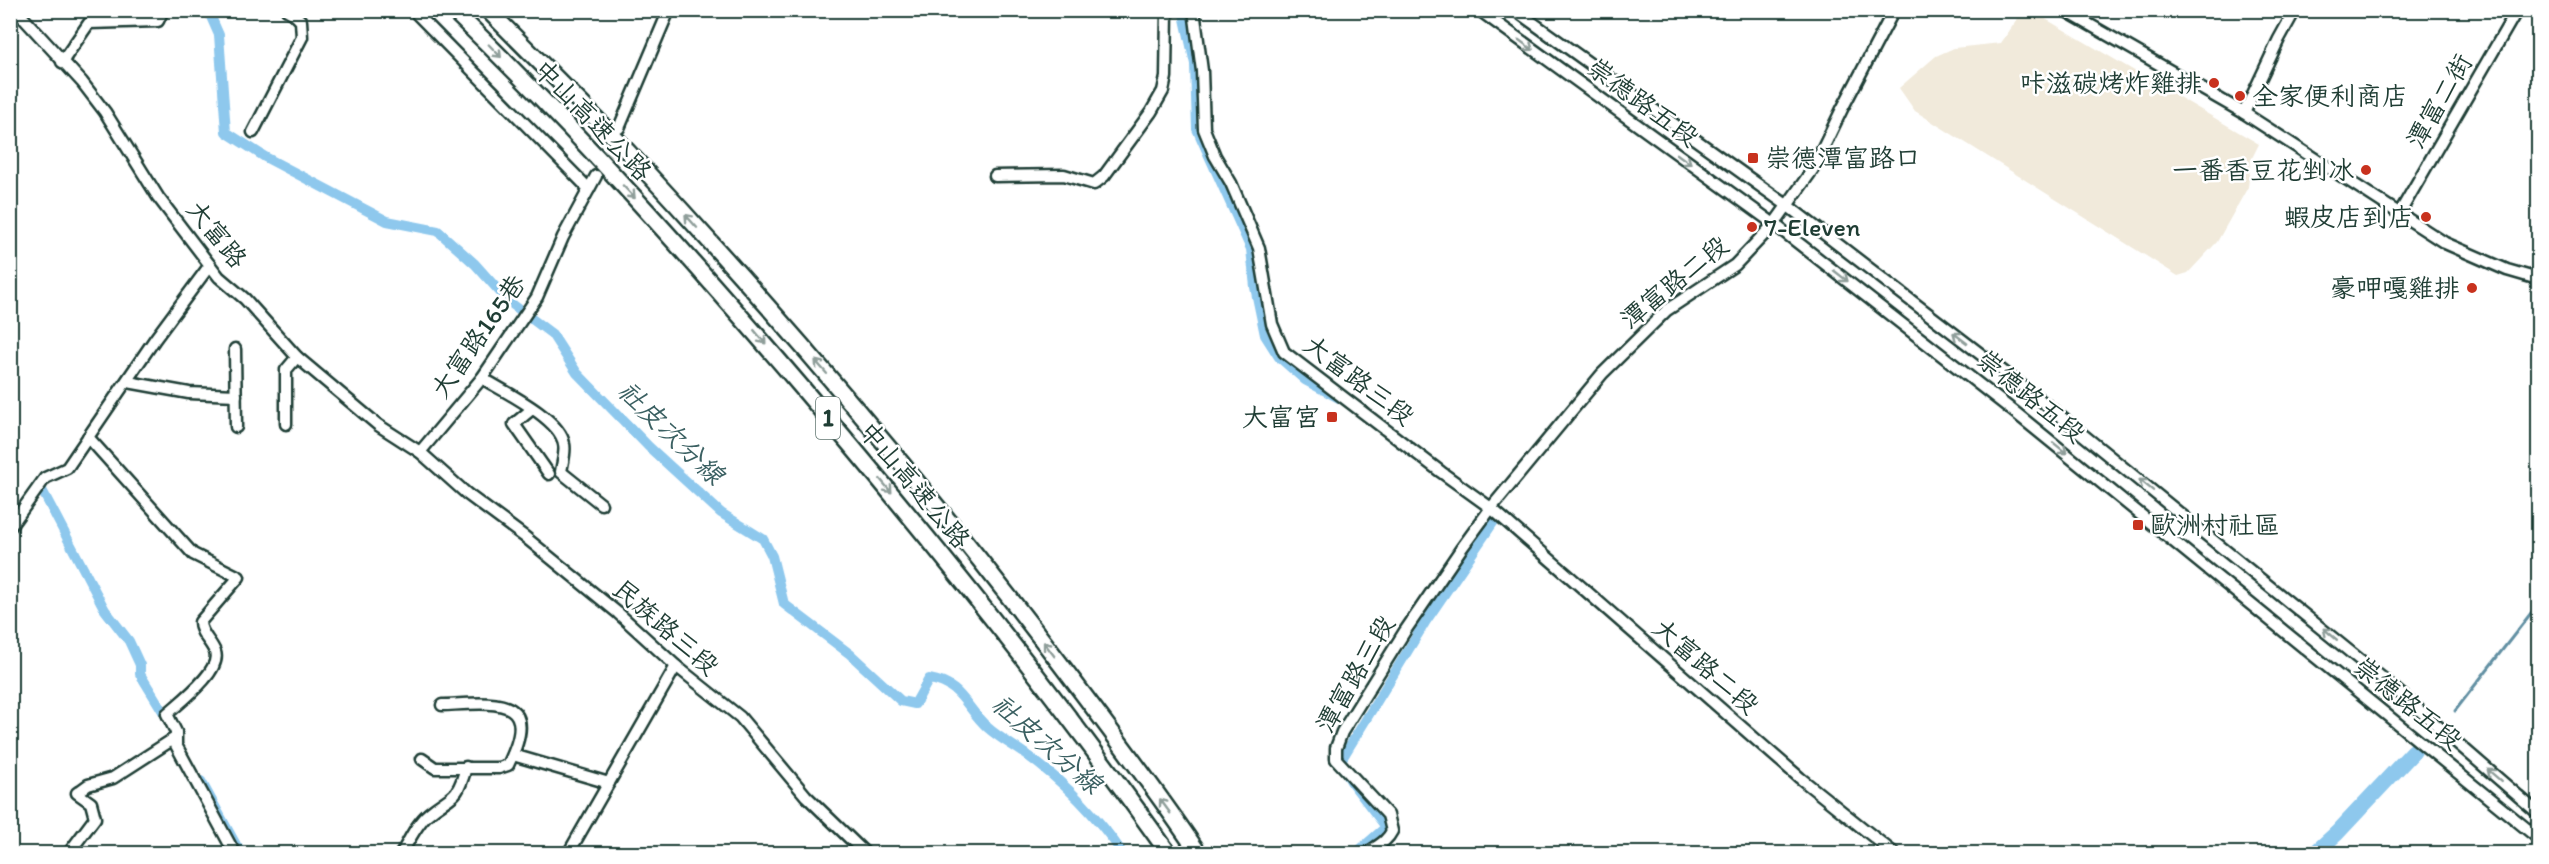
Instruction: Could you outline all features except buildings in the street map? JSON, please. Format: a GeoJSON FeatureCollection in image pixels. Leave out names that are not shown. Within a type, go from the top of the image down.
{"type":"FeatureCollection","features":[{"type":"Feature","properties":{"kind":"highway","name":"中山高速公路"},"geometry":{"type":"LineString","coordinates":[[453,10],[575,134],[738,311],[901,504],[1034,668],[1169,854]]}},
{"type":"Feature","properties":{"kind":"highway","name":"中山高速公路"},"geometry":{"type":"LineString","coordinates":[[488,10],[627,150],[864,416],[946,514],[1017,606],[1199,854]]}},
{"type":"Feature","properties":{"kind":"street","name":"大富路"},"geometry":{"type":"LineString","coordinates":[[16,10],[82,82],[105,112],[153,190],[219,277],[245,299],[297,357],[378,425],[420,452]]}},
{"type":"Feature","properties":{"kind":"street"},"geometry":{"type":"LineString","coordinates":[[62,62],[89,23],[158,21],[163,10]]}},
{"type":"Feature","properties":{"kind":"street"},"geometry":{"type":"LineString","coordinates":[[253,132],[302,37],[301,21],[287,10]]}},
{"type":"Feature","properties":{"kind":"street"},"geometry":{"type":"LineString","coordinates":[[413,10],[589,189]]}},
{"type":"Feature","properties":{"kind":"street"},"geometry":{"type":"LineString","coordinates":[[619,128],[669,10]]}},
{"type":"Feature","properties":{"kind":"street"},"geometry":{"type":"LineString","coordinates":[[995,176],[1064,175],[1094,184],[1104,176],[1164,91],[1167,10]]}},
{"type":"Feature","properties":{"kind":"street","name":"大富路三段"},"geometry":{"type":"LineString","coordinates":[[1194,10],[1202,71],[1204,129],[1215,156],[1231,183],[1259,248],[1272,324],[1284,352],[1491,508]]}},
{"type":"Feature","properties":{"kind":"street","name":"崇德路五段"},"geometry":{"type":"LineString","coordinates":[[1479,10],[1774,224],[2018,414],[2538,838]]}},
{"type":"Feature","properties":{"kind":"street","name":"崇德路五段"},"geometry":{"type":"LineString","coordinates":[[1515,10],[1788,206],[2039,399],[2300,610],[2538,813]]}},
{"type":"Feature","properties":{"kind":"street","name":"潭富路二段"},"geometry":{"type":"LineString","coordinates":[[1491,508],[1602,374],[1667,310],[1736,265],[1774,224],[1813,169],[1846,100],[1894,10]]}},
{"type":"Feature","properties":{"kind":"street"},"geometry":{"type":"LineString","coordinates":[[2064,10],[2081,14],[2244,113],[2399,214],[2459,250],[2538,279]]}},
{"type":"Feature","properties":{"kind":"street"},"geometry":{"type":"LineString","coordinates":[[2244,113],[2295,10]]}},
{"type":"Feature","properties":{"kind":"street","name":"潭富二街"},"geometry":{"type":"LineString","coordinates":[[2399,214],[2517,10]]}},
{"type":"Feature","properties":{"kind":"street","name":"大富路165巷"},"geometry":{"type":"LineString","coordinates":[[420,452],[482,378],[537,297],[563,237],[596,176]]}},
{"type":"Feature","properties":{"kind":"street"},"geometry":{"type":"LineString","coordinates":[[10,527],[45,478],[67,468],[128,382],[155,339],[210,265]]}},
{"type":"Feature","properties":{"kind":"street"},"geometry":{"type":"LineString","coordinates":[[235,349],[236,427]]}},
{"type":"Feature","properties":{"kind":"street"},"geometry":{"type":"LineString","coordinates":[[286,424],[286,370],[297,357]]}},
{"type":"Feature","properties":{"kind":"street"},"geometry":{"type":"LineString","coordinates":[[482,378],[555,426],[564,444],[561,472],[601,504]]}},
{"type":"Feature","properties":{"kind":"street"},"geometry":{"type":"LineString","coordinates":[[128,382],[189,393],[236,395]]}},
{"type":"Feature","properties":{"kind":"street"},"geometry":{"type":"LineString","coordinates":[[532,409],[514,424],[549,474]]}},
{"type":"Feature","properties":{"kind":"street"},"geometry":{"type":"LineString","coordinates":[[88,437],[193,554],[239,577],[200,622],[200,629],[215,652],[215,659],[204,682],[167,714],[176,732],[174,738],[176,745],[235,854]]}},
{"type":"Feature","properties":{"kind":"street","name":"民族路三段"},"geometry":{"type":"LineString","coordinates":[[420,452],[467,494],[525,537],[618,613],[676,666],[751,727],[772,757],[806,796],[866,854]]}},
{"type":"Feature","properties":{"kind":"street","name":"潭富路三段"},"geometry":{"type":"LineString","coordinates":[[1366,854],[1386,842],[1390,836],[1392,831],[1388,815],[1347,774],[1336,759],[1336,748],[1342,732],[1427,596],[1491,508]]}},
{"type":"Feature","properties":{"kind":"street","name":"大富路二段"},"geometry":{"type":"LineString","coordinates":[[1491,508],[1800,778],[1895,854]]}},
{"type":"Feature","properties":{"kind":"street"},"geometry":{"type":"LineString","coordinates":[[568,854],[676,666]]}},
{"type":"Feature","properties":{"kind":"street"},"geometry":{"type":"LineString","coordinates":[[422,759],[435,768],[500,768],[508,765],[513,755],[520,728],[518,715],[513,708],[502,705],[442,705]]}},
{"type":"Feature","properties":{"kind":"street"},"geometry":{"type":"LineString","coordinates":[[68,854],[95,818],[91,803],[77,793],[88,785],[112,778],[174,738]]}},
{"type":"Feature","properties":{"kind":"street"},"geometry":{"type":"LineString","coordinates":[[513,755],[609,783]]}},
{"type":"Feature","properties":{"kind":"street"},"geometry":{"type":"LineString","coordinates":[[401,854],[428,813],[452,798],[462,782],[466,767]]}},
{"type":"Feature","properties":{"kind":"shaded area"},"geometry":{"type":"Polygon","coordinates":[[[2023,11],[2032,11],[2259,144],[2251,160],[2248,187],[2217,242],[2188,273],[2178,276],[1915,111],[1899,88],[1936,56],[1954,48],[2001,43],[2023,11]]]}},
{"type":"Feature","properties":{"kind":"waterway","name":"社皮次分線"},"geometry":{"type":"LineString","coordinates":[[208,10],[219,35],[226,132],[265,157],[387,221],[438,231],[475,264],[508,301],[552,334],[577,373],[649,447],[721,513],[763,539],[772,556],[784,604],[850,654],[901,701],[915,704],[929,679],[956,691],[987,727],[1024,753],[1065,787],[1102,825],[1123,854]]}},
{"type":"Feature","properties":{"kind":"waterway"},"geometry":{"type":"LineString","coordinates":[[1183,10],[1195,64],[1197,129],[1251,249],[1255,287],[1265,335],[1279,357],[1305,380],[1339,398]]}},
{"type":"Feature","properties":{"kind":"waterway"},"geometry":{"type":"LineString","coordinates":[[41,488],[105,610],[129,641],[140,665],[140,674],[170,723]]}},
{"type":"Feature","properties":{"kind":"waterway"},"geometry":{"type":"LineString","coordinates":[[1355,854],[1386,827],[1352,783],[1340,762],[1426,621],[1499,514],[1491,509]]}},
{"type":"Feature","properties":{"kind":"waterway"},"geometry":{"type":"LineString","coordinates":[[2455,711],[2538,604]]}},
{"type":"Feature","properties":{"kind":"waterway"},"geometry":{"type":"LineString","coordinates":[[2314,854],[2337,833],[2414,751]]}},
{"type":"Feature","properties":{"kind":"waterway"},"geometry":{"type":"LineString","coordinates":[[201,781],[241,854]]}},
{"type":"Feature","properties":{"kind":"tunnel"},"geometry":{"type":"LineString","coordinates":[[599,169],[616,134]]}},
{"type":"Feature","properties":{"kind":"place","name":"咔滋碳烤炸雞排"},"geometry":{"type":"Point","coordinates":[2214,83]}},
{"type":"Feature","properties":{"kind":"place","name":"全家便利商店"},"geometry":{"type":"Point","coordinates":[2240,96]}},
{"type":"Feature","properties":{"kind":"place","name":"崇德潭富路口"},"geometry":{"type":"Point","coordinates":[1753,158]}},
{"type":"Feature","properties":{"kind":"place","name":"一番香豆花剉冰"},"geometry":{"type":"Point","coordinates":[2366,170]}},
{"type":"Feature","properties":{"kind":"place","name":"蝦皮店到店"},"geometry":{"type":"Point","coordinates":[2426,217]}},
{"type":"Feature","properties":{"kind":"place","name":"7-Eleven"},"geometry":{"type":"Point","coordinates":[1752,227]}},
{"type":"Feature","properties":{"kind":"place","name":"豪呷嘎雞排"},"geometry":{"type":"Point","coordinates":[2472,288]}},
{"type":"Feature","properties":{"kind":"place","name":"大富宮"},"geometry":{"type":"Point","coordinates":[1332,417]}},
{"type":"Feature","properties":{"kind":"place","name":"歐洲村社區"},"geometry":{"type":"Point","coordinates":[2138,525]}}]}
